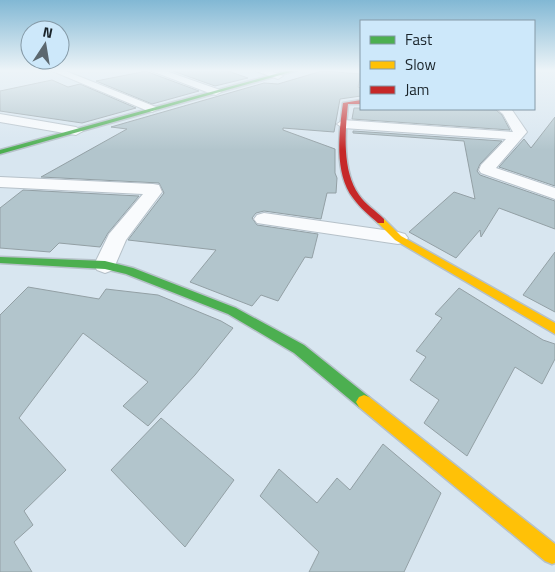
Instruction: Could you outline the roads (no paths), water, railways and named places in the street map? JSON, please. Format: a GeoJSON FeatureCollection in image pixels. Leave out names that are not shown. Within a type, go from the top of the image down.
{"type":"FeatureCollection","features":[{"type":"Feature","properties":{"kind":"street"},"geometry":{"type":"LineString","coordinates":[[122,97],[152,109]]}},
{"type":"Feature","properties":{"kind":"street"},"geometry":{"type":"LineString","coordinates":[[0,152],[198,97]]}},
{"type":"Feature","properties":{"kind":"street"},"geometry":{"type":"LineString","coordinates":[[360,102],[346,103],[344,124],[346,173],[356,196],[398,238],[555,329]]}},
{"type":"Feature","properties":{"kind":"street"},"geometry":{"type":"LineString","coordinates":[[505,110],[520,130],[487,170],[555,194]]}},
{"type":"Feature","properties":{"kind":"street"},"geometry":{"type":"LineString","coordinates":[[0,118],[76,131]]}},
{"type":"Feature","properties":{"kind":"street"},"geometry":{"type":"LineString","coordinates":[[344,124],[516,136]]}},
{"type":"Feature","properties":{"kind":"street"},"geometry":{"type":"LineString","coordinates":[[0,182],[153,189],[153,192],[116,239],[105,265]]}},
{"type":"Feature","properties":{"kind":"street"},"geometry":{"type":"LineString","coordinates":[[264,219],[398,238]]}},
{"type":"Feature","properties":{"kind":"street"},"geometry":{"type":"LineString","coordinates":[[0,260],[105,265],[129,271],[232,310],[299,349],[550,558],[555,542]]}}]}
